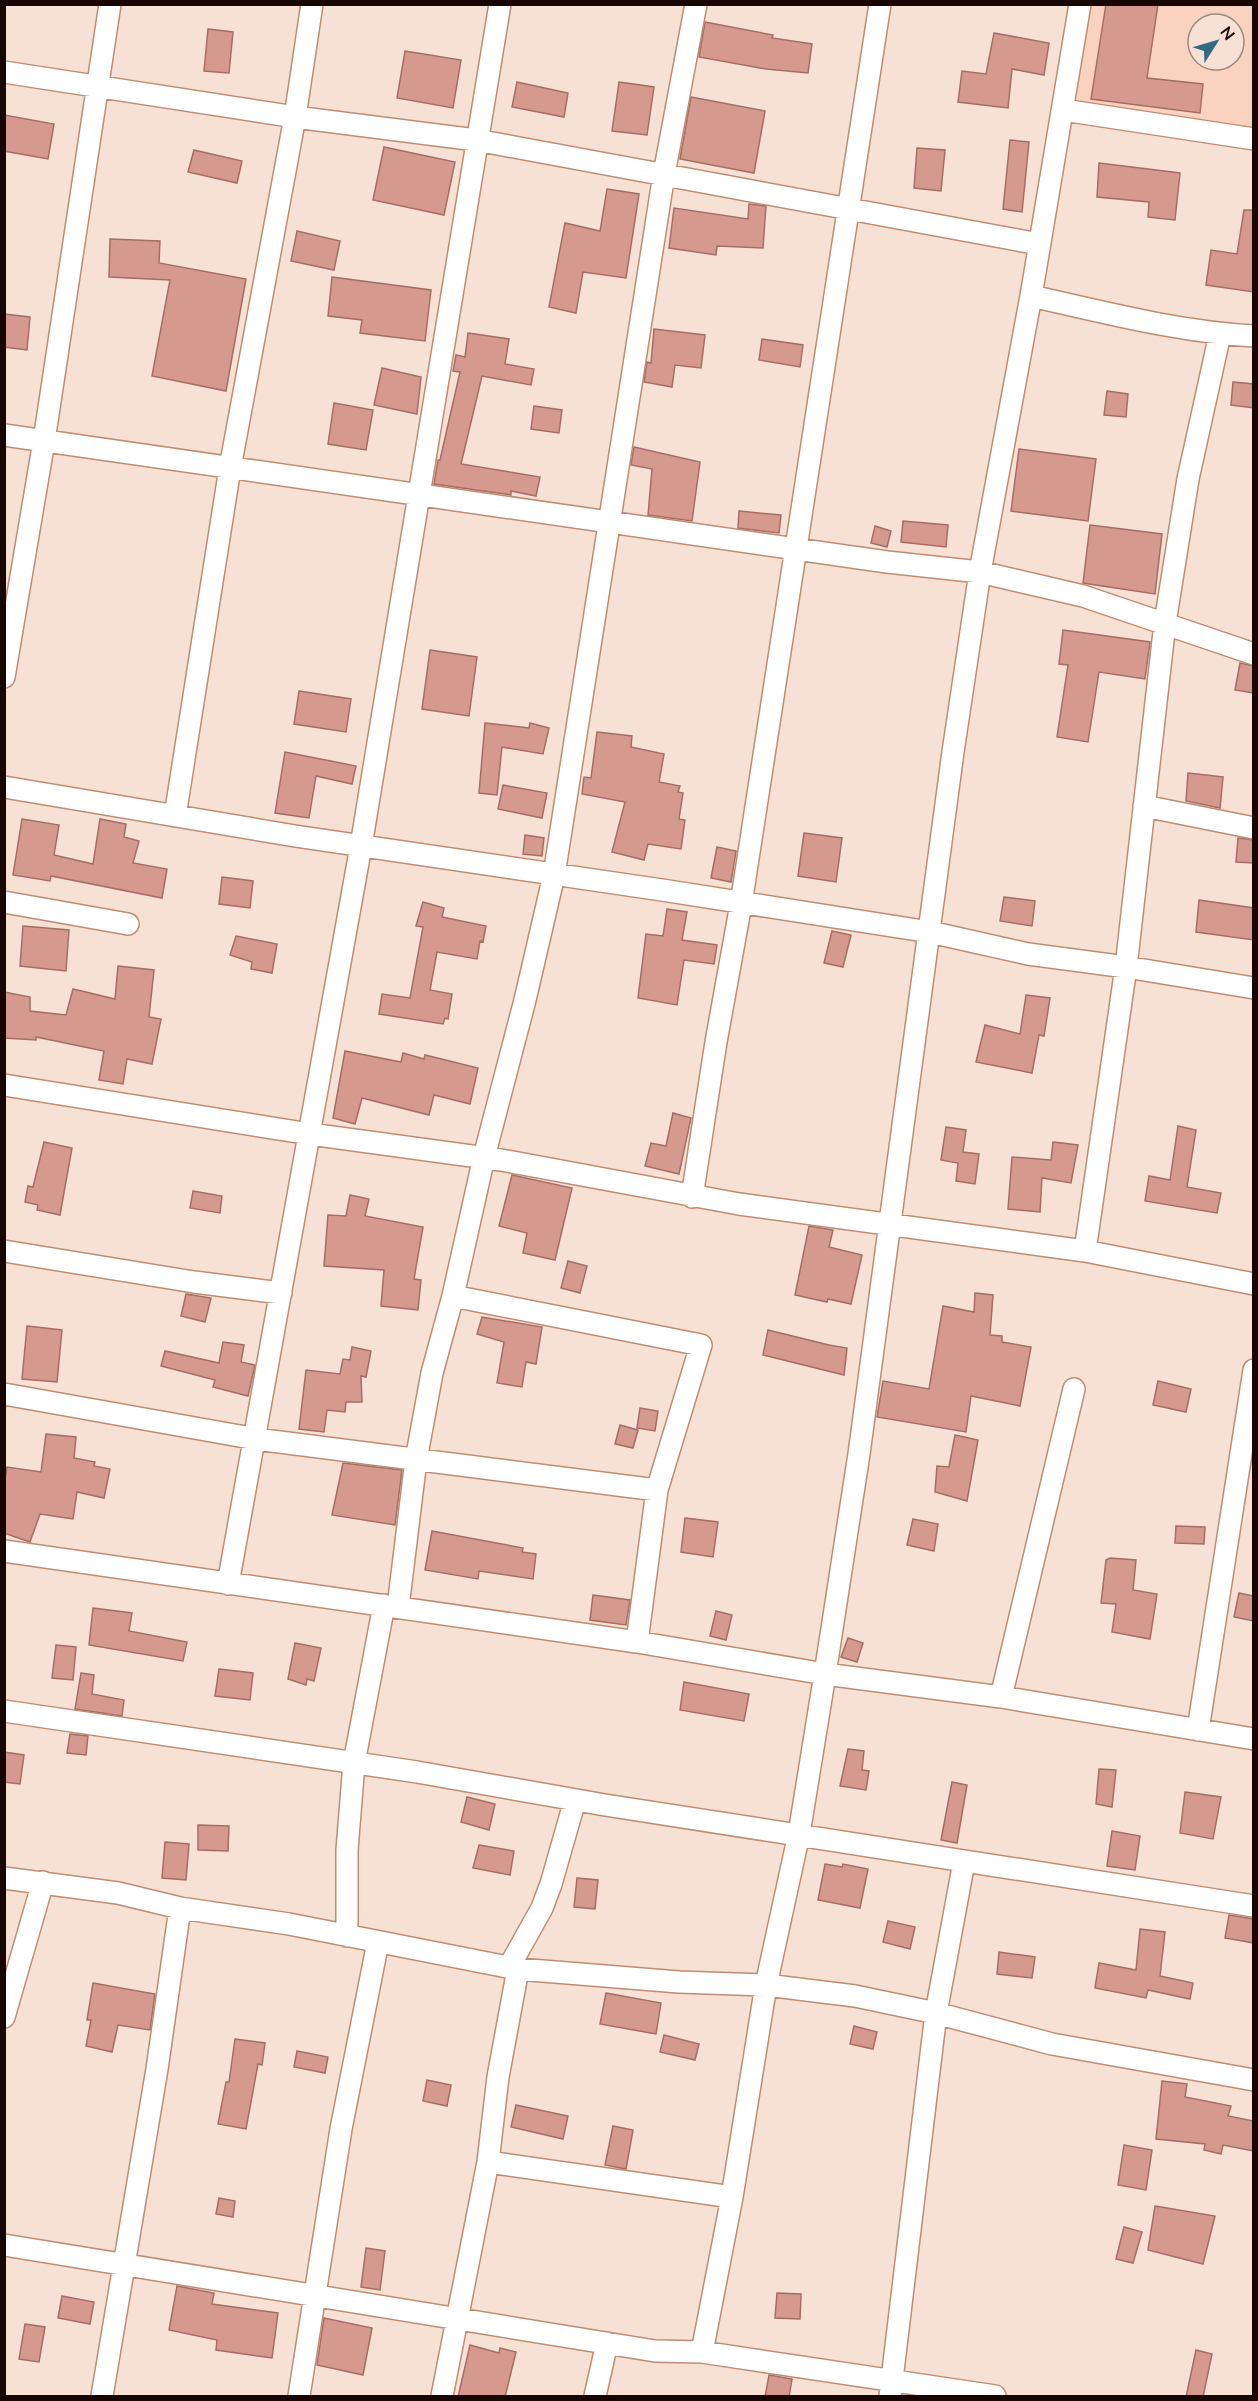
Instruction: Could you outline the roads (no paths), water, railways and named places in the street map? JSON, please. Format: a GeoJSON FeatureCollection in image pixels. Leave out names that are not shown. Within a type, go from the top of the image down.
{"type":"FeatureCollection","features":[{"type":"Feature","properties":{"kind":"street"},"geometry":{"type":"LineString","coordinates":[[4,677],[44,441],[110,4]]}},
{"type":"Feature","properties":{"kind":"street"},"geometry":{"type":"LineString","coordinates":[[175,816],[230,468],[295,117],[312,4]]}},
{"type":"Feature","properties":{"kind":"street"},"geometry":{"type":"LineString","coordinates":[[228,1584],[256,1439],[361,846],[500,4]]}},
{"type":"Feature","properties":{"kind":"street"},"geometry":{"type":"LineString","coordinates":[[347,1936],[347,1850],[354,1763],[391,1606],[432,1373],[453,1296],[484,1157],[525,1000],[554,874],[664,174],[696,4]]}},
{"type":"Feature","properties":{"kind":"street"},"geometry":{"type":"LineString","coordinates":[[692,1197],[716,1042],[741,904],[880,4]]}},
{"type":"Feature","properties":{"kind":"street"},"geometry":{"type":"LineString","coordinates":[[702,2352],[732,2197],[766,1985],[799,1834],[825,1674],[859,1454],[953,752],[980,572],[1031,296],[1080,4]]}},
{"type":"Feature","properties":{"kind":"street"},"geometry":{"type":"LineString","coordinates":[[4,72],[295,117],[476,140],[1039,244]]}},
{"type":"Feature","properties":{"kind":"street"},"geometry":{"type":"LineString","coordinates":[[1063,110],[1254,139]]}},
{"type":"Feature","properties":{"kind":"street"},"geometry":{"type":"LineString","coordinates":[[1031,296],[1134,319],[1220,334],[1254,336]]}},
{"type":"Feature","properties":{"kind":"street"},"geometry":{"type":"LineString","coordinates":[[1085,1251],[1126,967],[1165,623],[1188,479],[1220,334]]}},
{"type":"Feature","properties":{"kind":"street"},"geometry":{"type":"LineString","coordinates":[[4,435],[980,572],[1083,597],[1254,654]]}},
{"type":"Feature","properties":{"kind":"street"},"geometry":{"type":"LineString","coordinates":[[4,787],[361,846],[930,932],[1028,954],[1254,988]]}},
{"type":"Feature","properties":{"kind":"street"},"geometry":{"type":"LineString","coordinates":[[1144,806],[1254,828]]}},
{"type":"Feature","properties":{"kind":"street"},"geometry":{"type":"LineString","coordinates":[[4,902],[128,924]]}},
{"type":"Feature","properties":{"kind":"street"},"geometry":{"type":"LineString","coordinates":[[4,1085],[310,1134],[484,1157],[601,1177],[692,1197],[1085,1251],[1254,1284]]}},
{"type":"Feature","properties":{"kind":"street"},"geometry":{"type":"LineString","coordinates":[[4,1251],[194,1282],[281,1293]]}},
{"type":"Feature","properties":{"kind":"street"},"geometry":{"type":"LineString","coordinates":[[453,1296],[701,1345],[657,1490],[637,1642]]}},
{"type":"Feature","properties":{"kind":"street"},"geometry":{"type":"LineString","coordinates":[[1198,1730],[1252,1383]]}},
{"type":"Feature","properties":{"kind":"street"},"geometry":{"type":"LineString","coordinates":[[1001,1696],[1074,1389]]}},
{"type":"Feature","properties":{"kind":"street"},"geometry":{"type":"LineString","coordinates":[[4,1394],[256,1439],[657,1490]]}},
{"type":"Feature","properties":{"kind":"street"},"geometry":{"type":"LineString","coordinates":[[4,1551],[637,1642],[825,1674],[1001,1696],[1254,1739]]}},
{"type":"Feature","properties":{"kind":"street"},"geometry":{"type":"LineString","coordinates":[[4,1711],[354,1763],[964,1862],[1254,1906]]}},
{"type":"Feature","properties":{"kind":"street"},"geometry":{"type":"LineString","coordinates":[[442,2397],[488,2162],[513,1967],[542,1908],[551,1884],[575,1800]]}},
{"type":"Feature","properties":{"kind":"street"},"geometry":{"type":"LineString","coordinates":[[892,2389],[936,2013],[964,1862]]}},
{"type":"Feature","properties":{"kind":"street"},"geometry":{"type":"LineString","coordinates":[[4,1878],[118,1893],[180,1908],[289,1924],[513,1967],[679,1982],[766,1985],[855,1996],[936,2013],[1033,2040],[1254,2080]]}},
{"type":"Feature","properties":{"kind":"street"},"geometry":{"type":"LineString","coordinates":[[4,2017],[43,1882]]}},
{"type":"Feature","properties":{"kind":"street"},"geometry":{"type":"LineString","coordinates":[[102,2397],[125,2266],[180,1908]]}},
{"type":"Feature","properties":{"kind":"street"},"geometry":{"type":"LineString","coordinates":[[300,2397],[341,2129],[378,1942]]}},
{"type":"Feature","properties":{"kind":"street"},"geometry":{"type":"LineString","coordinates":[[488,2162],[732,2197]]}},
{"type":"Feature","properties":{"kind":"street"},"geometry":{"type":"LineString","coordinates":[[4,2245],[655,2351],[702,2352],[806,2366],[892,2389],[995,2397]]}},
{"type":"Feature","properties":{"kind":"street"},"geometry":{"type":"LineString","coordinates":[[595,2397],[607,2343]]}}]}
